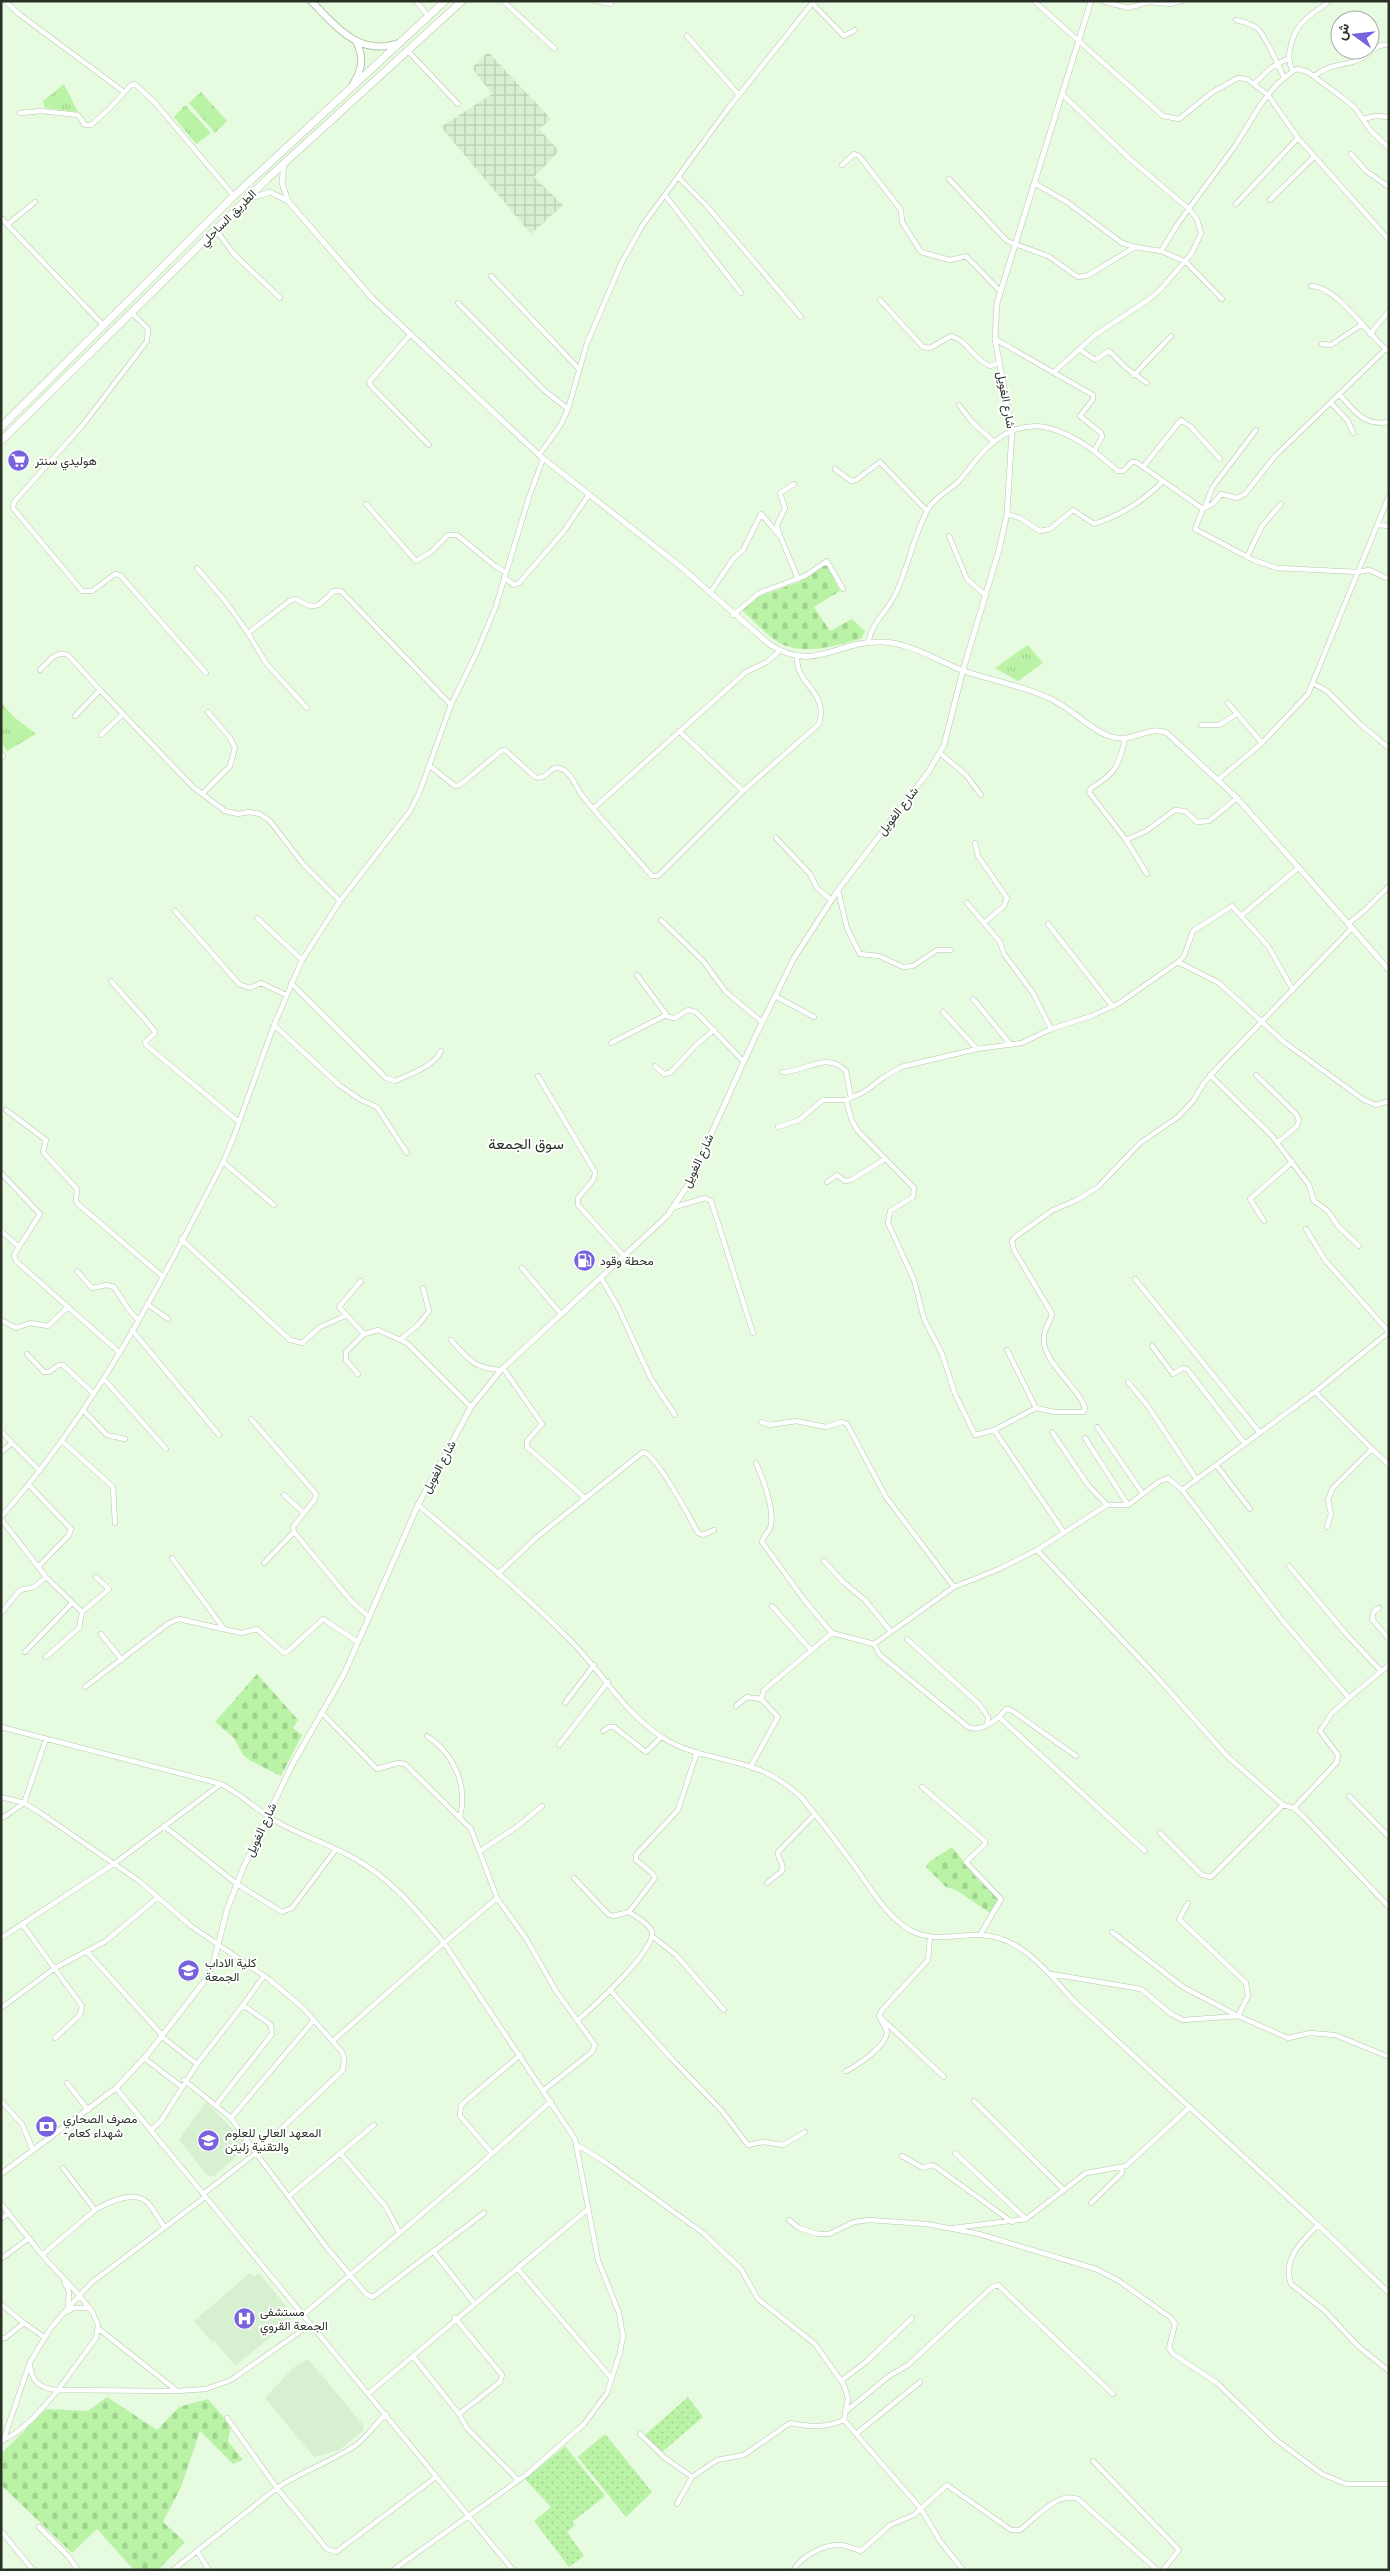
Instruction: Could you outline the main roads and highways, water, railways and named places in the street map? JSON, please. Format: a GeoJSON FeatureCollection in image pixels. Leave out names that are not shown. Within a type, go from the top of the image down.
{"type":"FeatureCollection","features":[{"type":"Feature","properties":{"kind":"highway","name":"الطريق الساحلي"},"geometry":{"type":"LineString","coordinates":[[2,424],[104,326],[234,196],[445,1]]}},
{"type":"Feature","properties":{"kind":"highway","name":"الطريق الساحلي"},"geometry":{"type":"LineString","coordinates":[[1,441],[284,163],[462,1]]}},
{"type":"Feature","properties":{"kind":"main road"},"geometry":{"type":"LineString","coordinates":[[311,1],[357,43],[377,48],[399,43]]}},
{"type":"Feature","properties":{"kind":"main road"},"geometry":{"type":"LineString","coordinates":[[352,87],[359,75],[362,62],[357,43]]}},
{"type":"Feature","properties":{"kind":"place","name":"هوليدي سنتر"},"geometry":{"type":"Point","coordinates":[19,461]}},
{"type":"Feature","properties":{"kind":"place","name":"محطة وقود"},"geometry":{"type":"Point","coordinates":[584,1261]}},
{"type":"Feature","properties":{"kind":"place","name":"كلية اﻻداب الجمعة"},"geometry":{"type":"Point","coordinates":[189,1970]}},
{"type":"Feature","properties":{"kind":"place","name":"مصرف الصحاري -شهداء كعام"},"geometry":{"type":"Point","coordinates":[47,2126]}},
{"type":"Feature","properties":{"kind":"place","name":"المعهد العالي للعلوم والتقنية زليتن"},"geometry":{"type":"Point","coordinates":[209,2140]}},
{"type":"Feature","properties":{"kind":"place","name":"مستشفى الجمعة القروي"},"geometry":{"type":"Point","coordinates":[244,2319]}},
{"type":"Feature","properties":{"kind":"district","name":"سوق الجمعة"},"geometry":{"type":"Point","coordinates":[526,1144]}}]}
